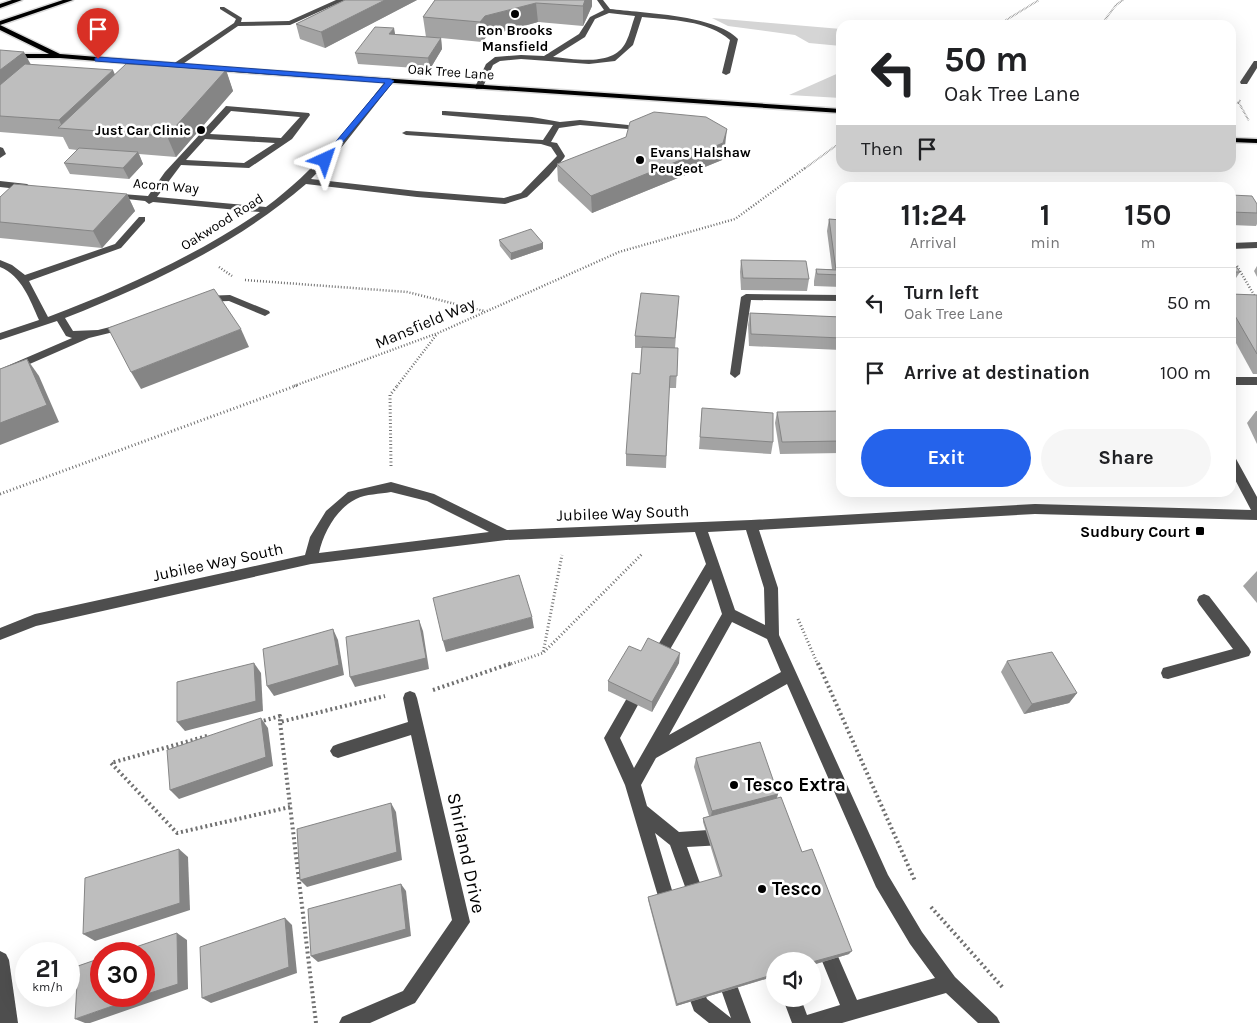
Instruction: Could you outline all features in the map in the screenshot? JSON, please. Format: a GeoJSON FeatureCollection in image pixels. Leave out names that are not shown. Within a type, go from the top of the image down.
{"type":"FeatureCollection","features":[{"type":"Feature","properties":{"kind":"main road"},"geometry":{"type":"LineString","coordinates":[[0,6],[19,0]]}},
{"type":"Feature","properties":{"kind":"main road"},"geometry":{"type":"LineString","coordinates":[[0,15],[46,0]]}},
{"type":"Feature","properties":{"kind":"main road"},"geometry":{"type":"LineString","coordinates":[[0,23],[70,0]]}},
{"type":"Feature","properties":{"kind":"main road","name":"Oak Tree Lane"},"geometry":{"type":"LineString","coordinates":[[0,27],[12,35],[60,56]]}},
{"type":"Feature","properties":{"kind":"main road","name":"Oak Tree Lane"},"geometry":{"type":"LineString","coordinates":[[0,57],[60,56],[174,66],[836,111]]}},
{"type":"Feature","properties":{"kind":"main road"},"geometry":{"type":"LineString","coordinates":[[1236,140],[1257,141]]}},
{"type":"Feature","properties":{"kind":"street"},"geometry":{"type":"LineString","coordinates":[[236,24],[290,23],[342,0]]}},
{"type":"Feature","properties":{"kind":"street"},"geometry":{"type":"LineString","coordinates":[[600,0],[608,11]]}},
{"type":"Feature","properties":{"kind":"street"},"geometry":{"type":"LineString","coordinates":[[174,66],[236,24],[240,19],[222,8]]}},
{"type":"Feature","properties":{"kind":"street"},"geometry":{"type":"LineString","coordinates":[[546,58],[582,35],[592,18],[608,11],[663,16],[719,29],[731,34],[734,39],[726,73]]}},
{"type":"Feature","properties":{"kind":"street"},"geometry":{"type":"LineString","coordinates":[[479,87],[490,64],[498,59],[521,57],[589,62],[612,59],[629,45],[639,15]]}},
{"type":"Feature","properties":{"kind":"street"},"geometry":{"type":"LineString","coordinates":[[1244,82],[1256,66]]}},
{"type":"Feature","properties":{"kind":"street","name":"Oakwood Road"},"geometry":{"type":"LineString","coordinates":[[0,337],[99,301],[192,259],[219,244],[269,210],[304,181],[335,148],[390,81]]}},
{"type":"Feature","properties":{"kind":"street"},"geometry":{"type":"LineString","coordinates":[[150,200],[179,162],[229,108],[306,115],[289,137],[246,166],[179,162]]}},
{"type":"Feature","properties":{"kind":"street"},"geometry":{"type":"LineString","coordinates":[[445,113],[532,119],[558,124],[573,123],[628,128]]}},
{"type":"Feature","properties":{"kind":"street"},"geometry":{"type":"LineString","coordinates":[[546,143],[551,131],[558,124]]}},
{"type":"Feature","properties":{"kind":"street"},"geometry":{"type":"LineString","coordinates":[[304,181],[417,194],[505,201],[524,195],[546,174],[561,156],[554,146],[546,143],[406,133]]}},
{"type":"Feature","properties":{"kind":"street"},"geometry":{"type":"LineString","coordinates":[[203,136],[284,141]]}},
{"type":"Feature","properties":{"kind":"street"},"geometry":{"type":"LineString","coordinates":[[0,150],[2,154],[0,155]]}},
{"type":"Feature","properties":{"kind":"street"},"geometry":{"type":"LineString","coordinates":[[0,184],[38,188]]}},
{"type":"Feature","properties":{"kind":"street","name":"Acorn Way"},"geometry":{"type":"LineString","coordinates":[[104,194],[150,200],[269,210]]}},
{"type":"Feature","properties":{"kind":"street"},"geometry":{"type":"LineString","coordinates":[[24,279],[118,246],[142,219]]}},
{"type":"Feature","properties":{"kind":"street"},"geometry":{"type":"LineString","coordinates":[[1236,246],[1257,245]]}},
{"type":"Feature","properties":{"kind":"street"},"geometry":{"type":"LineString","coordinates":[[0,263],[11,266],[24,279],[45,322]]}},
{"type":"Feature","properties":{"kind":"street"},"geometry":{"type":"LineString","coordinates":[[192,302],[209,297],[230,298],[265,312]]}},
{"type":"Feature","properties":{"kind":"street"},"geometry":{"type":"LineString","coordinates":[[735,374],[746,297],[836,298]]}},
{"type":"Feature","properties":{"kind":"street"},"geometry":{"type":"LineString","coordinates":[[60,316],[70,334],[85,336]]}},
{"type":"Feature","properties":{"kind":"street"},"geometry":{"type":"LineString","coordinates":[[0,373],[85,336],[110,332],[137,322]]}},
{"type":"Feature","properties":{"kind":"street"},"geometry":{"type":"LineString","coordinates":[[1236,381],[1257,381]]}},
{"type":"Feature","properties":{"kind":"street"},"geometry":{"type":"LineString","coordinates":[[1236,469],[1257,509]]}},
{"type":"Feature","properties":{"kind":"street"},"geometry":{"type":"LineString","coordinates":[[311,559],[316,537],[330,514],[352,494],[391,487],[430,497],[506,535]]}},
{"type":"Feature","properties":{"kind":"street","name":"Jubilee Way South"},"geometry":{"type":"LineString","coordinates":[[0,634],[35,620],[311,559],[506,535],[751,525],[1035,509],[1257,515]]}},
{"type":"Feature","properties":{"kind":"street"},"geometry":{"type":"LineString","coordinates":[[751,525],[771,588],[772,635],[882,881],[916,938],[949,984],[991,1023]]}},
{"type":"Feature","properties":{"kind":"street"},"geometry":{"type":"LineString","coordinates":[[700,527],[729,614],[772,635]]}},
{"type":"Feature","properties":{"kind":"street"},"geometry":{"type":"LineString","coordinates":[[660,654],[713,564]]}},
{"type":"Feature","properties":{"kind":"street"},"geometry":{"type":"LineString","coordinates":[[1168,673],[1244,652],[1204,600]]}},
{"type":"Feature","properties":{"kind":"street"},"geometry":{"type":"LineString","coordinates":[[633,784],[729,614]]}},
{"type":"Feature","properties":{"kind":"street"},"geometry":{"type":"LineString","coordinates":[[651,753],[791,674]]}},
{"type":"Feature","properties":{"kind":"street","name":"Shirland Drive"},"geometry":{"type":"LineString","coordinates":[[348,1023],[409,997],[461,922],[410,698]]}},
{"type":"Feature","properties":{"kind":"street"},"geometry":{"type":"LineString","coordinates":[[632,702],[612,738],[633,784],[674,922]]}},
{"type":"Feature","properties":{"kind":"street"},"geometry":{"type":"LineString","coordinates":[[338,751],[416,726]]}},
{"type":"Feature","properties":{"kind":"street"},"geometry":{"type":"LineString","coordinates":[[640,811],[676,840],[702,913]]}},
{"type":"Feature","properties":{"kind":"street"},"geometry":{"type":"LineString","coordinates":[[676,840],[734,838]]}},
{"type":"Feature","properties":{"kind":"street"},"geometry":{"type":"LineString","coordinates":[[819,931],[852,1011]]}},
{"type":"Feature","properties":{"kind":"street"},"geometry":{"type":"LineString","coordinates":[[719,959],[742,1023]]}},
{"type":"Feature","properties":{"kind":"street"},"geometry":{"type":"LineString","coordinates":[[0,960],[9,1023]]}},
{"type":"Feature","properties":{"kind":"street"},"geometry":{"type":"LineString","coordinates":[[688,968],[700,1005],[724,1023]]}},
{"type":"Feature","properties":{"kind":"street"},"geometry":{"type":"LineString","coordinates":[[810,1023],[949,984]]}},
{"type":"Feature","properties":{"kind":"street"},"geometry":{"type":"LineString","coordinates":[[795,1007],[801,1023]]}},
{"type":"Feature","properties":{"kind":"path"},"geometry":{"type":"LineString","coordinates":[[1006,20],[1039,0]]}},
{"type":"Feature","properties":{"kind":"path"},"geometry":{"type":"LineString","coordinates":[[1105,20],[1123,0]]}},
{"type":"Feature","properties":{"kind":"path","name":"Mansfield Way"},"geometry":{"type":"LineString","coordinates":[[0,494],[438,333],[619,252],[735,219],[836,146]]}},
{"type":"Feature","properties":{"kind":"path"},"geometry":{"type":"LineString","coordinates":[[192,259],[222,268],[237,279],[407,292],[484,311]]}},
{"type":"Feature","properties":{"kind":"path"},"geometry":{"type":"LineString","coordinates":[[1236,264],[1257,300]]}},
{"type":"Feature","properties":{"kind":"path"},"geometry":{"type":"LineString","coordinates":[[391,487],[390,395],[438,333]]}},
{"type":"Feature","properties":{"kind":"path"},"geometry":{"type":"LineString","coordinates":[[280,722],[381,696],[410,698],[543,653],[667,528]]}},
{"type":"Feature","properties":{"kind":"path"},"geometry":{"type":"LineString","coordinates":[[543,653],[566,532]]}},
{"type":"Feature","properties":{"kind":"path"},"geometry":{"type":"LineString","coordinates":[[794,611],[919,890]]}},
{"type":"Feature","properties":{"kind":"path"},"geometry":{"type":"LineString","coordinates":[[252,724],[280,716],[316,1023]]}},
{"type":"Feature","properties":{"kind":"path"},"geometry":{"type":"LineString","coordinates":[[214,734],[111,763],[177,833],[290,807]]}},
{"type":"Feature","properties":{"kind":"path"},"geometry":{"type":"LineString","coordinates":[[929,906],[1004,988]]}},
{"type":"Feature","properties":{"kind":"shaded area"},"geometry":{"type":"Polygon","coordinates":[[[712,18],[836,29],[836,46],[809,43],[795,35],[728,26],[712,18]]]}},
{"type":"Feature","properties":{"kind":"shaded area"},"geometry":{"type":"Polygon","coordinates":[[[836,74],[836,98],[789,95],[836,74]]]}},
{"type":"Feature","properties":{"kind":"building"},"geometry":{"type":"Polygon","coordinates":[[[345,0],[385,0],[321,32],[296,24],[345,0]]]}},
{"type":"Feature","properties":{"kind":"building"},"geometry":{"type":"Polygon","coordinates":[[[435,0],[585,0],[583,6],[536,3],[485,16],[480,22],[423,17],[435,0]]]}},
{"type":"Feature","properties":{"kind":"building"},"geometry":{"type":"Polygon","coordinates":[[[375,27],[394,28],[389,34],[441,38],[428,58],[355,53],[375,27]]]}},
{"type":"Feature","properties":{"kind":"building"},"geometry":{"type":"Polygon","coordinates":[[[0,50],[24,52],[0,70],[0,50]]]}},
{"type":"Feature","properties":{"kind":"building"},"geometry":{"type":"Polygon","coordinates":[[[25,64],[113,70],[59,120],[0,116],[0,85],[25,64]]]}},
{"type":"Feature","properties":{"kind":"building"},"geometry":{"type":"Polygon","coordinates":[[[126,64],[226,70],[167,136],[58,128],[126,64]]]}},
{"type":"Feature","properties":{"kind":"building"},"geometry":{"type":"Polygon","coordinates":[[[654,112],[706,117],[727,129],[723,143],[591,196],[557,164],[626,137],[630,122],[654,112]]]}},
{"type":"Feature","properties":{"kind":"building"},"geometry":{"type":"Polygon","coordinates":[[[79,148],[138,152],[123,168],[64,163],[79,148]]]}},
{"type":"Feature","properties":{"kind":"building"},"geometry":{"type":"Polygon","coordinates":[[[14,184],[127,194],[93,231],[0,222],[0,197],[14,184]]]}},
{"type":"Feature","properties":{"kind":"building"},"geometry":{"type":"Polygon","coordinates":[[[1236,195],[1252,196],[1257,204],[1257,213],[1236,212],[1236,195]]]}},
{"type":"Feature","properties":{"kind":"building"},"geometry":{"type":"Polygon","coordinates":[[[829,219],[836,220],[836,270],[829,219]]]}},
{"type":"Feature","properties":{"kind":"building"},"geometry":{"type":"Polygon","coordinates":[[[531,229],[543,243],[511,253],[499,240],[531,229]]]}},
{"type":"Feature","properties":{"kind":"building"},"geometry":{"type":"Polygon","coordinates":[[[741,260],[806,261],[809,279],[743,278],[741,260]]]}},
{"type":"Feature","properties":{"kind":"building"},"geometry":{"type":"Polygon","coordinates":[[[816,269],[836,270],[836,275],[817,274],[816,269]]]}},
{"type":"Feature","properties":{"kind":"building"},"geometry":{"type":"Polygon","coordinates":[[[214,289],[241,329],[131,372],[108,328],[214,289]]]}},
{"type":"Feature","properties":{"kind":"building"},"geometry":{"type":"Polygon","coordinates":[[[641,293],[679,296],[675,338],[635,336],[641,293]]]}},
{"type":"Feature","properties":{"kind":"building"},"geometry":{"type":"Polygon","coordinates":[[[1236,294],[1257,295],[1257,354],[1236,317],[1236,294]]]}},
{"type":"Feature","properties":{"kind":"building"},"geometry":{"type":"Polygon","coordinates":[[[750,313],[836,317],[836,338],[751,334],[750,313]]]}},
{"type":"Feature","properties":{"kind":"building"},"geometry":{"type":"Polygon","coordinates":[[[642,347],[678,348],[677,376],[670,376],[666,456],[626,454],[632,373],[640,374],[642,347]]]}},
{"type":"Feature","properties":{"kind":"building"},"geometry":{"type":"Polygon","coordinates":[[[27,359],[47,405],[0,423],[0,369],[27,359]]]}},
{"type":"Feature","properties":{"kind":"building"},"geometry":{"type":"Polygon","coordinates":[[[702,408],[773,413],[773,442],[700,437],[702,408]]]}},
{"type":"Feature","properties":{"kind":"building"},"geometry":{"type":"Polygon","coordinates":[[[836,411],[836,441],[782,442],[777,412],[836,411]]]}},
{"type":"Feature","properties":{"kind":"building"},"geometry":{"type":"Polygon","coordinates":[[[519,575],[532,617],[443,641],[433,598],[519,575]]]}},
{"type":"Feature","properties":{"kind":"building"},"geometry":{"type":"Polygon","coordinates":[[[419,620],[426,658],[350,677],[346,637],[419,620]]]}},
{"type":"Feature","properties":{"kind":"building"},"geometry":{"type":"Polygon","coordinates":[[[333,629],[339,665],[267,686],[263,649],[333,629]]]}},
{"type":"Feature","properties":{"kind":"building"},"geometry":{"type":"Polygon","coordinates":[[[648,638],[680,653],[652,702],[608,681],[629,646],[641,651],[648,638]]]}},
{"type":"Feature","properties":{"kind":"building"},"geometry":{"type":"Polygon","coordinates":[[[1052,652],[1077,693],[1032,704],[1007,661],[1052,652]]]}},
{"type":"Feature","properties":{"kind":"building"},"geometry":{"type":"Polygon","coordinates":[[[254,663],[256,701],[177,722],[177,682],[254,663]]]}},
{"type":"Feature","properties":{"kind":"building"},"geometry":{"type":"Polygon","coordinates":[[[261,718],[266,757],[170,790],[167,750],[261,718]]]}},
{"type":"Feature","properties":{"kind":"building","name":"Tesco Extra"},"geometry":{"type":"Polygon","coordinates":[[[760,742],[778,794],[712,811],[696,758],[760,742]]]}},
{"type":"Feature","properties":{"kind":"building"},"geometry":{"type":"Polygon","coordinates":[[[781,797],[802,852],[812,849],[852,951],[821,960],[821,952],[766,952],[766,977],[677,1004],[648,897],[722,876],[703,818],[781,797]]]}},
{"type":"Feature","properties":{"kind":"building"},"geometry":{"type":"Polygon","coordinates":[[[391,803],[397,852],[300,880],[297,829],[391,803]]]}},
{"type":"Feature","properties":{"kind":"building"},"geometry":{"type":"Polygon","coordinates":[[[179,849],[180,903],[83,934],[85,878],[179,849]]]}},
{"type":"Feature","properties":{"kind":"building"},"geometry":{"type":"Polygon","coordinates":[[[401,884],[406,929],[311,956],[308,909],[401,884]]]}},
{"type":"Feature","properties":{"kind":"building"},"geometry":{"type":"Polygon","coordinates":[[[285,918],[289,967],[202,998],[200,947],[285,918]]]}},
{"type":"Feature","properties":{"kind":"building"},"geometry":{"type":"Polygon","coordinates":[[[177,933],[178,984],[155,991],[155,942],[150,942],[177,933]]]}},
{"type":"Feature","properties":{"kind":"building"},"geometry":{"type":"Polygon","coordinates":[[[90,962],[90,1007],[109,1007],[75,1019],[76,1007],[80,1007],[80,965],[90,962]]]}},
{"type":"Feature","properties":{"kind":"place","name":"Ron Brooks Mansfield"},"geometry":{"type":"Point","coordinates":[515,14]}},
{"type":"Feature","properties":{"kind":"place","name":"Just Car Clinic"},"geometry":{"type":"Point","coordinates":[201,130]}},
{"type":"Feature","properties":{"kind":"place","name":"Evans Halshaw Peugeot"},"geometry":{"type":"Point","coordinates":[640,160]}},
{"type":"Feature","properties":{"kind":"place","name":"Sudbury Court"},"geometry":{"type":"Point","coordinates":[1200,531]}},
{"type":"Feature","properties":{"kind":"place","name":"Tesco Extra"},"geometry":{"type":"Point","coordinates":[734,785]}},
{"type":"Feature","properties":{"kind":"place","name":"Tesco"},"geometry":{"type":"Point","coordinates":[762,889]}},
{"type":"Feature","properties":{"kind":"route"},"geometry":{"type":"LineString","coordinates":[[98,59],[247,72],[390,81],[325,160]]}}]}
